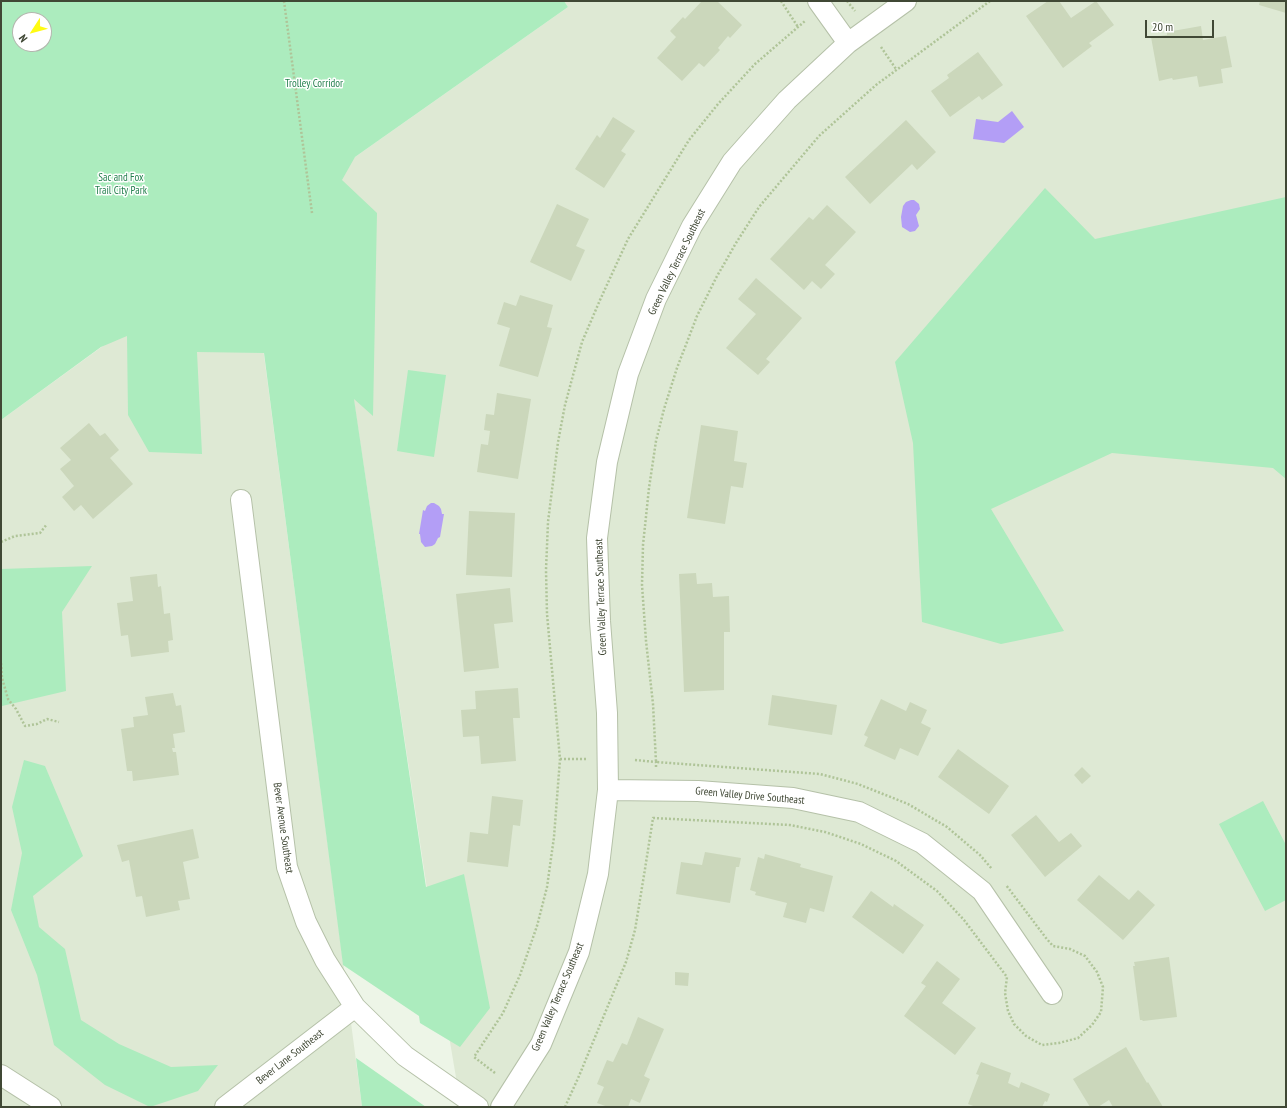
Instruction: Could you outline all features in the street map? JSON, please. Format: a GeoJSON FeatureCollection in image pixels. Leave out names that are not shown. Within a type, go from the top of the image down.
{"type":"FeatureCollection","features":[{"type":"Feature","properties":{"kind":"street"},"geometry":{"type":"LineString","coordinates":[[818,1],[848,44]]}},
{"type":"Feature","properties":{"kind":"street","name":"Green Valley Terrace Southeast"},"geometry":{"type":"LineString","coordinates":[[501,1107],[541,1044],[579,952],[598,874],[608,790],[607,713],[600,621],[597,538],[607,462],[628,374],[659,292],[692,226],[732,162],[787,100],[848,44],[906,1]]}},
{"type":"Feature","properties":{"kind":"street","name":"Bever Avenue Southeast"},"geometry":{"type":"LineString","coordinates":[[241,500],[287,867],[306,922],[325,960],[355,1007],[405,1056],[478,1107]]}},
{"type":"Feature","properties":{"kind":"street","name":"Green Valley Drive Southeast"},"geometry":{"type":"LineString","coordinates":[[608,790],[698,791],[793,798],[859,812],[922,843],[982,891],[1052,994]]}},
{"type":"Feature","properties":{"kind":"street","name":"Bever Lane Southeast"},"geometry":{"type":"LineString","coordinates":[[225,1107],[355,1007]]}},
{"type":"Feature","properties":{"kind":"street"},"geometry":{"type":"LineString","coordinates":[[1,1074],[51,1107]]}},
{"type":"Feature","properties":{"kind":"path"},"geometry":{"type":"LineString","coordinates":[[284,1],[312,214]]}},
{"type":"Feature","properties":{"kind":"path"},"geometry":{"type":"LineString","coordinates":[[781,1],[798,27]]}},
{"type":"Feature","properties":{"kind":"path"},"geometry":{"type":"LineString","coordinates":[[847,1],[856,12]]}},
{"type":"Feature","properties":{"kind":"path"},"geometry":{"type":"LineString","coordinates":[[656,776],[653,704],[642,585],[643,545],[656,441],[677,368],[697,316],[716,278],[759,207],[819,136],[896,69],[990,1]]}},
{"type":"Feature","properties":{"kind":"path"},"geometry":{"type":"LineString","coordinates":[[881,47],[896,69]]}},
{"type":"Feature","properties":{"kind":"path"},"geometry":{"type":"LineString","coordinates":[[1,542],[15,536],[40,533],[47,524]]}},
{"type":"Feature","properties":{"kind":"path"},"geometry":{"type":"LineString","coordinates":[[1,663],[2,678],[8,699],[16,709],[25,726],[37,724],[47,719],[59,722]]}},
{"type":"Feature","properties":{"kind":"path"},"geometry":{"type":"LineString","coordinates":[[560,759],[586,759]]}},
{"type":"Feature","properties":{"kind":"path"},"geometry":{"type":"LineString","coordinates":[[635,760],[820,774],[858,784],[908,804],[947,827],[980,855],[995,872]]}},
{"type":"Feature","properties":{"kind":"path"},"geometry":{"type":"LineString","coordinates":[[564,1107],[585,1062],[626,962],[646,869],[653,818],[790,826],[818,830],[861,844],[896,861],[937,891],[964,920],[1006,977],[1005,993],[1008,1011],[1014,1024],[1026,1036],[1042,1045],[1059,1043],[1078,1038],[1092,1024],[1101,1012],[1103,987],[1097,972],[1085,956],[1070,949],[1053,946],[1005,883]]}},
{"type":"Feature","properties":{"kind":"shaded area"},"geometry":{"type":"Polygon","coordinates":[[[564,1],[1286,1],[1286,1107],[461,1107],[449,1036],[321,181],[568,7],[564,1]]]}},
{"type":"Feature","properties":{"kind":"shaded area"},"geometry":{"type":"Polygon","coordinates":[[[1012,111],[1024,127],[1004,143],[973,139],[976,119],[998,122],[1012,111]]]}},
{"type":"Feature","properties":{"kind":"shaded area"},"geometry":{"type":"Polygon","coordinates":[[[914,200],[919,204],[920,209],[916,215],[919,226],[915,231],[910,232],[902,227],[901,217],[903,206],[906,202],[914,200]]]}},
{"type":"Feature","properties":{"kind":"shaded area"},"geometry":{"type":"Polygon","coordinates":[[[249,240],[362,1107],[1,1107],[1,420],[249,240]]]}},
{"type":"Feature","properties":{"kind":"shaded area"},"geometry":{"type":"Polygon","coordinates":[[[431,503],[439,506],[442,514],[444,514],[440,537],[432,546],[425,547],[421,542],[419,534],[423,510],[425,511],[427,506],[431,503]]]}},
{"type":"Feature","properties":{"kind":"green space"},"geometry":{"type":"Polygon","coordinates":[[[1,1],[564,1],[568,7],[355,157],[342,180],[377,213],[373,416],[354,399],[426,887],[464,874],[490,1008],[460,1047],[420,1023],[419,1016],[343,965],[264,353],[197,352],[202,454],[149,452],[128,415],[127,336],[101,347],[1,420],[1,1]]]}},
{"type":"Feature","properties":{"kind":"green space"},"geometry":{"type":"Polygon","coordinates":[[[1045,188],[1095,239],[1286,197],[1286,479],[1273,468],[1112,453],[991,509],[1064,631],[1001,644],[922,622],[913,443],[895,362],[1045,188]]]}},
{"type":"Feature","properties":{"kind":"green space"},"geometry":{"type":"Polygon","coordinates":[[[408,370],[446,375],[434,457],[397,451],[408,370]]]}},
{"type":"Feature","properties":{"kind":"green space"},"geometry":{"type":"Polygon","coordinates":[[[92,566],[62,612],[66,691],[1,707],[1,569],[92,566]]]}},
{"type":"Feature","properties":{"kind":"green space"},"geometry":{"type":"Polygon","coordinates":[[[24,760],[45,766],[83,856],[33,896],[39,927],[65,949],[81,1020],[119,1044],[171,1067],[218,1065],[198,1091],[150,1107],[105,1085],[54,1045],[37,975],[11,910],[22,853],[12,807],[24,760]]]}},
{"type":"Feature","properties":{"kind":"green space"},"geometry":{"type":"Polygon","coordinates":[[[1263,801],[1286,845],[1286,900],[1265,911],[1219,824],[1263,801]]]}},
{"type":"Feature","properties":{"kind":"green space"},"geometry":{"type":"Polygon","coordinates":[[[356,1058],[426,1107],[362,1107],[356,1058]]]}},
{"type":"Feature","properties":{"kind":"building"},"geometry":{"type":"Polygon","coordinates":[[[702,1],[717,1],[742,25],[730,38],[728,36],[718,48],[720,50],[704,67],[699,63],[682,81],[657,58],[676,37],[670,31],[683,17],[685,19],[702,1]]]}},
{"type":"Feature","properties":{"kind":"building"},"geometry":{"type":"Polygon","coordinates":[[[1048,1],[1059,1],[1071,18],[1096,1],[1114,25],[1089,43],[1092,46],[1063,68],[1026,16],[1048,1]]]}},
{"type":"Feature","properties":{"kind":"building"},"geometry":{"type":"Polygon","coordinates":[[[1260,1],[1286,1],[1286,13],[1259,5],[1260,1]]]}},
{"type":"Feature","properties":{"kind":"building"},"geometry":{"type":"Polygon","coordinates":[[[1201,26],[1203,40],[1226,36],[1232,67],[1221,69],[1223,83],[1199,87],[1197,76],[1173,80],[1172,78],[1159,81],[1151,37],[1167,35],[1167,32],[1201,26]]]}},
{"type":"Feature","properties":{"kind":"building"},"geometry":{"type":"Polygon","coordinates":[[[978,52],[1003,85],[982,100],[979,96],[950,117],[931,91],[949,78],[947,75],[978,52]]]}},
{"type":"Feature","properties":{"kind":"building"},"geometry":{"type":"Polygon","coordinates":[[[613,117],[635,131],[621,151],[626,154],[604,188],[575,169],[597,135],[600,138],[613,117]]]}},
{"type":"Feature","properties":{"kind":"building"},"geometry":{"type":"Polygon","coordinates":[[[906,120],[936,152],[917,170],[912,164],[870,204],[845,177],[906,120]]]}},
{"type":"Feature","properties":{"kind":"building"},"geometry":{"type":"Polygon","coordinates":[[[557,204],[589,219],[576,246],[585,250],[571,281],[530,262],[557,204]]]}},
{"type":"Feature","properties":{"kind":"building"},"geometry":{"type":"Polygon","coordinates":[[[827,205],[856,232],[825,265],[835,274],[821,289],[812,281],[804,290],[770,259],[809,217],[813,220],[827,205]]]}},
{"type":"Feature","properties":{"kind":"building"},"geometry":{"type":"Polygon","coordinates":[[[756,278],[802,318],[766,359],[770,362],[758,375],[726,348],[756,314],[738,299],[756,278]]]}},
{"type":"Feature","properties":{"kind":"building"},"geometry":{"type":"Polygon","coordinates":[[[520,295],[553,305],[547,327],[552,328],[538,377],[499,366],[510,328],[497,324],[504,302],[516,306],[520,295]]]}},
{"type":"Feature","properties":{"kind":"building"},"geometry":{"type":"Polygon","coordinates":[[[497,393],[531,399],[518,479],[477,472],[481,444],[488,445],[490,431],[484,430],[486,414],[494,415],[497,393]]]}},
{"type":"Feature","properties":{"kind":"building"},"geometry":{"type":"Polygon","coordinates":[[[89,423],[100,436],[105,433],[119,450],[110,458],[133,484],[93,519],[81,505],[74,511],[62,497],[74,486],[60,469],[71,460],[60,448],[89,423]]]}},
{"type":"Feature","properties":{"kind":"building"},"geometry":{"type":"Polygon","coordinates":[[[701,425],[738,431],[734,461],[747,463],[743,488],[731,486],[725,524],[687,518],[701,425]]]}},
{"type":"Feature","properties":{"kind":"building"},"geometry":{"type":"Polygon","coordinates":[[[469,511],[515,513],[512,577],[466,575],[469,511]]]}},
{"type":"Feature","properties":{"kind":"building"},"geometry":{"type":"Polygon","coordinates":[[[696,573],[697,584],[712,583],[713,597],[729,596],[730,632],[724,632],[724,690],[684,692],[679,574],[696,573]]]}},
{"type":"Feature","properties":{"kind":"building"},"geometry":{"type":"Polygon","coordinates":[[[157,574],[158,587],[161,586],[164,614],[170,613],[173,640],[168,641],[169,652],[131,657],[128,635],[121,636],[117,603],[133,601],[130,577],[157,574]]]}},
{"type":"Feature","properties":{"kind":"building"},"geometry":{"type":"Polygon","coordinates":[[[510,588],[513,622],[494,624],[499,668],[464,672],[456,594],[510,588]]]}},
{"type":"Feature","properties":{"kind":"building"},"geometry":{"type":"Polygon","coordinates":[[[518,688],[520,718],[513,718],[516,761],[481,764],[479,736],[463,737],[461,710],[476,709],[475,691],[518,688]]]}},
{"type":"Feature","properties":{"kind":"building"},"geometry":{"type":"Polygon","coordinates":[[[173,693],[176,706],[181,705],[185,732],[173,734],[175,748],[172,748],[173,752],[176,752],[179,775],[133,781],[132,771],[127,771],[121,729],[134,727],[133,717],[148,715],[145,697],[173,693]]]}},
{"type":"Feature","properties":{"kind":"building"},"geometry":{"type":"Polygon","coordinates":[[[772,695],[837,705],[832,735],[768,725],[772,695]]]}},
{"type":"Feature","properties":{"kind":"building"},"geometry":{"type":"Polygon","coordinates":[[[881,699],[906,711],[910,702],[927,710],[921,723],[931,728],[918,756],[900,748],[895,760],[864,746],[868,737],[864,735],[881,699]]]}},
{"type":"Feature","properties":{"kind":"building"},"geometry":{"type":"Polygon","coordinates":[[[958,749],[1009,786],[989,814],[938,777],[958,749]]]}},
{"type":"Feature","properties":{"kind":"building"},"geometry":{"type":"Polygon","coordinates":[[[1082,767],[1091,776],[1082,784],[1074,775],[1082,767]]]}},
{"type":"Feature","properties":{"kind":"building"},"geometry":{"type":"Polygon","coordinates":[[[492,796],[523,800],[520,826],[513,825],[508,867],[467,862],[470,832],[488,834],[492,796]]]}},
{"type":"Feature","properties":{"kind":"building"},"geometry":{"type":"Polygon","coordinates":[[[1036,815],[1059,842],[1071,833],[1082,846],[1045,877],[1011,835],[1036,815]]]}},
{"type":"Feature","properties":{"kind":"building"},"geometry":{"type":"Polygon","coordinates":[[[193,829],[199,858],[183,862],[190,899],[178,901],[180,910],[146,917],[142,896],[136,897],[129,860],[122,862],[117,845],[193,829]]]}},
{"type":"Feature","properties":{"kind":"building"},"geometry":{"type":"Polygon","coordinates":[[[705,852],[741,858],[739,867],[736,867],[730,903],[676,894],[681,862],[702,865],[705,852]]]}},
{"type":"Feature","properties":{"kind":"building"},"geometry":{"type":"Polygon","coordinates":[[[765,854],[801,864],[800,867],[833,876],[824,912],[810,908],[806,923],[783,917],[787,903],[755,895],[756,892],[750,890],[758,857],[764,859],[765,854]]]}},
{"type":"Feature","properties":{"kind":"building"},"geometry":{"type":"Polygon","coordinates":[[[1099,875],[1129,900],[1138,890],[1155,905],[1123,940],[1077,900],[1099,875]]]}},
{"type":"Feature","properties":{"kind":"building"},"geometry":{"type":"Polygon","coordinates":[[[871,891],[893,907],[894,904],[924,925],[903,954],[852,917],[871,891]]]}},
{"type":"Feature","properties":{"kind":"building"},"geometry":{"type":"Polygon","coordinates":[[[1169,957],[1177,1017],[1143,1021],[1140,1020],[1133,966],[1135,966],[1134,962],[1169,957]]]}},
{"type":"Feature","properties":{"kind":"building"},"geometry":{"type":"Polygon","coordinates":[[[937,961],[960,979],[942,1003],[976,1028],[955,1055],[904,1016],[926,986],[921,983],[937,961]]]}},
{"type":"Feature","properties":{"kind":"building"},"geometry":{"type":"Polygon","coordinates":[[[675,972],[689,973],[688,986],[675,985],[675,972]]]}},
{"type":"Feature","properties":{"kind":"building"},"geometry":{"type":"Polygon","coordinates":[[[638,1017],[664,1029],[644,1076],[650,1079],[640,1103],[631,1099],[628,1107],[608,1107],[597,1103],[604,1087],[597,1084],[607,1060],[613,1062],[622,1043],[627,1045],[638,1017]]]}},
{"type":"Feature","properties":{"kind":"building"},"geometry":{"type":"Polygon","coordinates":[[[1126,1047],[1163,1107],[1113,1107],[1109,1100],[1098,1107],[1090,1107],[1073,1079],[1126,1047]]]}},
{"type":"Feature","properties":{"kind":"building"},"geometry":{"type":"Polygon","coordinates":[[[981,1062],[1011,1073],[1008,1083],[1019,1088],[1021,1082],[1050,1094],[1047,1102],[1045,1101],[1042,1107],[976,1107],[968,1104],[979,1075],[976,1074],[981,1062]]]}},
{"type":"Feature","properties":{"kind":"park label","name":"Trolley Corridor"},"geometry":{"type":"Point","coordinates":[314,84]}},
{"type":"Feature","properties":{"kind":"park label","name":"Sac and Fox Trail City Park"},"geometry":{"type":"Point","coordinates":[121,184]}}]}
